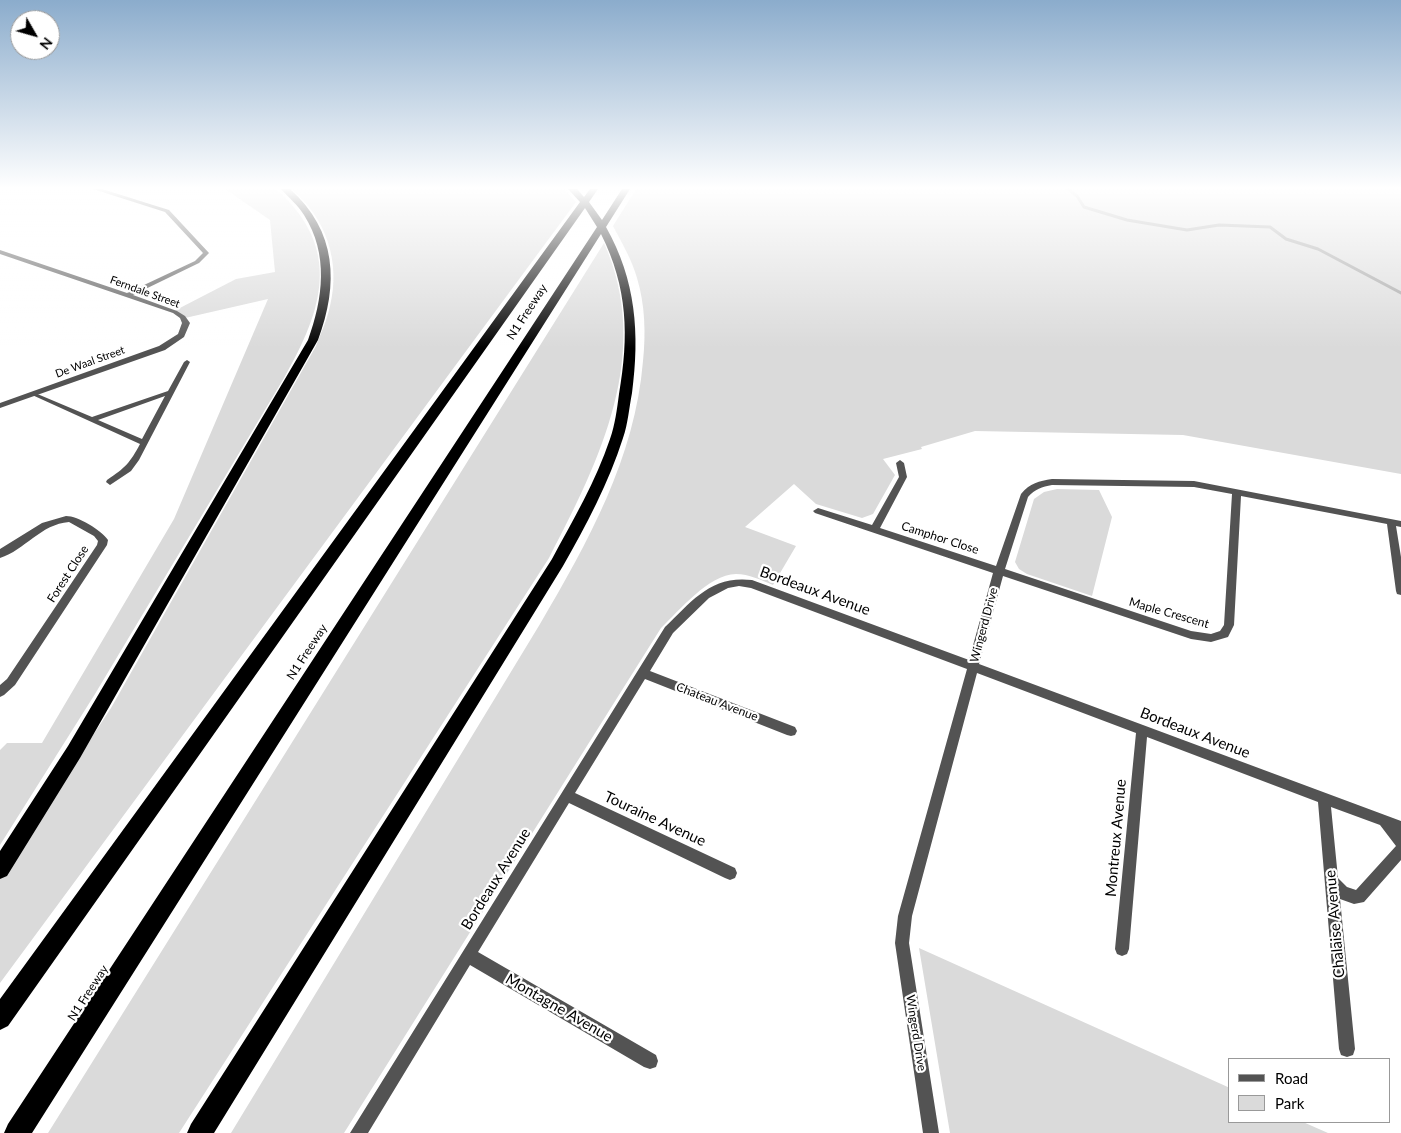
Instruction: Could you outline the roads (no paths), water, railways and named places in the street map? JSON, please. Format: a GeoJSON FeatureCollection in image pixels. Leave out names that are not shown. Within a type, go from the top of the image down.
{"type":"FeatureCollection","features":[{"type":"Feature","properties":{"kind":"highway"},"geometry":{"type":"LineString","coordinates":[[0,869],[74,752],[274,411],[313,340],[324,308],[328,278],[325,250],[322,242]]}},
{"type":"Feature","properties":{"kind":"highway","name":"N1 Freeway"},"geometry":{"type":"LineString","coordinates":[[0,1018],[556,242]]}},
{"type":"Feature","properties":{"kind":"highway","name":"N1 Freeway"},"geometry":{"type":"LineString","coordinates":[[17,1133],[592,242]]}},
{"type":"Feature","properties":{"kind":"highway"},"geometry":{"type":"LineString","coordinates":[[200,1133],[558,562],[597,488],[618,436],[633,341],[629,295],[624,273],[611,242]]}},
{"type":"Feature","properties":{"kind":"street"},"geometry":{"type":"LineString","coordinates":[[126,296],[198,262],[206,253],[196,242]]}},
{"type":"Feature","properties":{"kind":"street","name":"Ferndale Street"},"geometry":{"type":"LineString","coordinates":[[0,252],[179,314],[186,323],[184,331]]}},
{"type":"Feature","properties":{"kind":"street","name":"De Waal Street"},"geometry":{"type":"LineString","coordinates":[[0,406],[162,348],[184,331]]}},
{"type":"Feature","properties":{"kind":"street"},"geometry":{"type":"LineString","coordinates":[[874,530],[903,476],[900,463]]}},
{"type":"Feature","properties":{"kind":"street","name":"Wingerd Drive"},"geometry":{"type":"LineString","coordinates":[[931,1133],[902,943],[905,916],[998,571],[1024,496],[1039,484],[1052,482],[1194,484],[1396,523]]}},
{"type":"Feature","properties":{"kind":"street","name":"Maple Crescent"},"geometry":{"type":"LineString","coordinates":[[998,571],[1192,635],[1211,638],[1219,636],[1227,630],[1229,625],[1237,492]]}},
{"type":"Feature","properties":{"kind":"street","name":"Camphor Close"},"geometry":{"type":"LineString","coordinates":[[818,511],[998,571]]}},
{"type":"Feature","properties":{"kind":"street","name":"Forest Close"},"geometry":{"type":"LineString","coordinates":[[0,554],[45,525],[66,519],[71,519],[101,536],[103,540],[102,545],[11,682],[0,692]]}},
{"type":"Feature","properties":{"kind":"street"},"geometry":{"type":"LineString","coordinates":[[1396,523],[1401,591]]}},
{"type":"Feature","properties":{"kind":"street","name":"Bordeaux Avenue"},"geometry":{"type":"LineString","coordinates":[[358,1133],[669,630],[710,592],[728,582],[740,581],[1401,827]]}},
{"type":"Feature","properties":{"kind":"street","name":"Chateau Avenue"},"geometry":{"type":"LineString","coordinates":[[642,673],[791,730]]}},
{"type":"Feature","properties":{"kind":"street","name":"Montreux Avenue"},"geometry":{"type":"LineString","coordinates":[[1122,949],[1142,731]]}},
{"type":"Feature","properties":{"kind":"street","name":"Touraine Avenue"},"geometry":{"type":"LineString","coordinates":[[566,795],[730,873]]}},
{"type":"Feature","properties":{"kind":"street","name":"Chalaise Avenue"},"geometry":{"type":"LineString","coordinates":[[1324,799],[1346,1049]]}},
{"type":"Feature","properties":{"kind":"street","name":"Bordeaux Avenue"},"geometry":{"type":"LineString","coordinates":[[1375,818],[1392,829],[1401,842]]}},
{"type":"Feature","properties":{"kind":"street"},"geometry":{"type":"LineString","coordinates":[[1330,878],[1339,890],[1346,895],[1359,897],[1401,850]]}},
{"type":"Feature","properties":{"kind":"street","name":"Montagne Avenue"},"geometry":{"type":"LineString","coordinates":[[468,955],[650,1061]]}},
{"type":"Feature","properties":{"kind":"lane"},"geometry":{"type":"LineString","coordinates":[[110,482],[128,469],[187,362]]}},
{"type":"Feature","properties":{"kind":"lane"},"geometry":{"type":"LineString","coordinates":[[92,420],[171,392]]}},
{"type":"Feature","properties":{"kind":"lane"},"geometry":{"type":"LineString","coordinates":[[33,394],[144,443]]}},
{"type":"Feature","properties":{"kind":"waterway"},"geometry":{"type":"LineString","coordinates":[[1295,242],[1318,249],[1401,293]]}}]}
